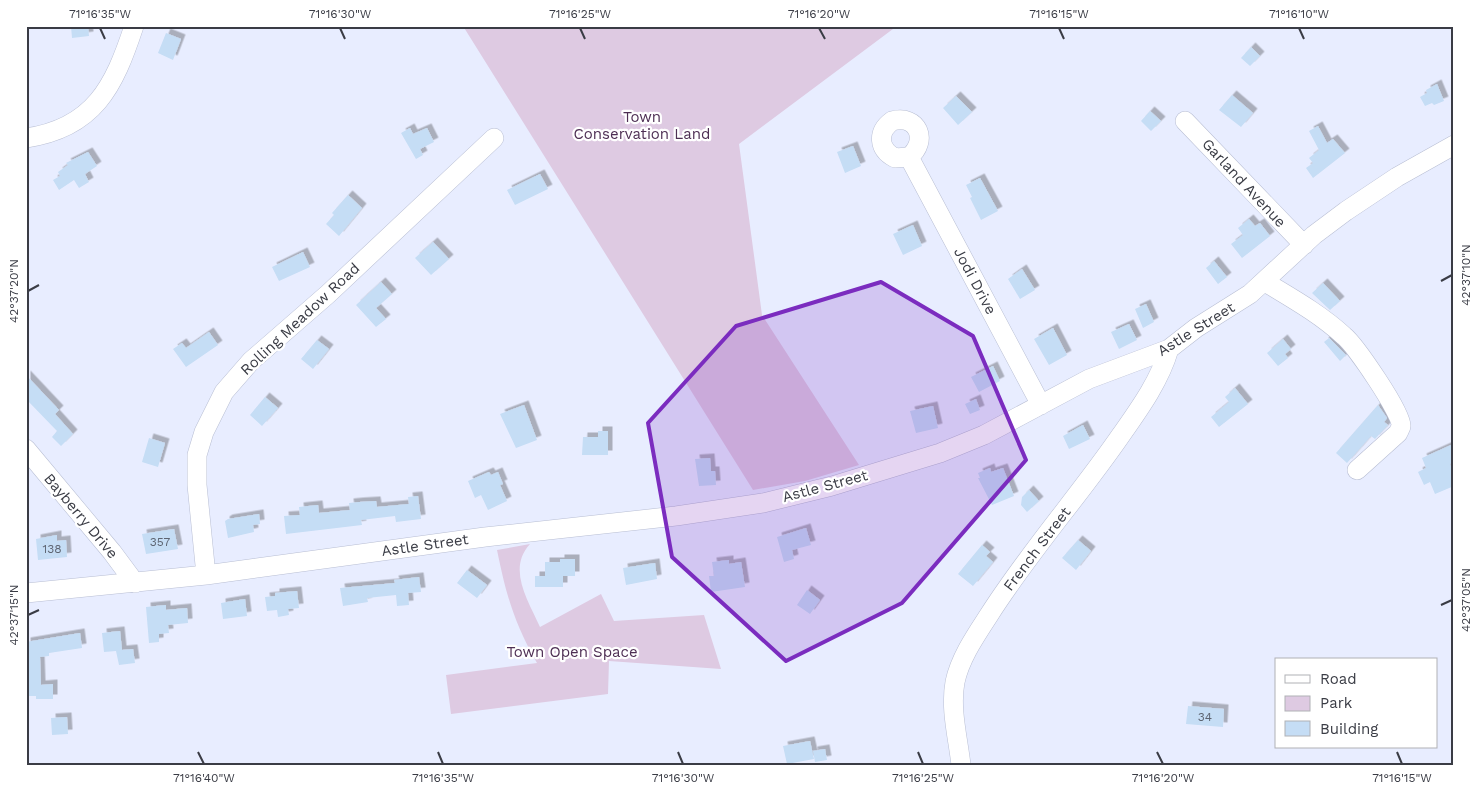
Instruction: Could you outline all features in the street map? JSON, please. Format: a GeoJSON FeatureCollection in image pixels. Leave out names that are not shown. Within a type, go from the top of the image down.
{"type":"FeatureCollection","features":[{"type":"Feature","properties":{"kind":"street"},"geometry":{"type":"LineString","coordinates":[[26,138],[62,130],[76,123],[95,107],[108,87],[134,26]]}},
{"type":"Feature","properties":{"kind":"street","name":"Garland Avenue"},"geometry":{"type":"LineString","coordinates":[[1185,121],[1304,245]]}},
{"type":"Feature","properties":{"kind":"street","name":"Rolling Meadow Road"},"geometry":{"type":"LineString","coordinates":[[206,575],[196,485],[197,455],[204,432],[224,392],[251,361],[328,294],[494,138]]}},
{"type":"Feature","properties":{"kind":"street","name":"Astle Street"},"geometry":{"type":"LineString","coordinates":[[26,593],[206,575],[485,537],[676,516],[764,503],[832,486],[940,453],[984,435],[1089,379],[1169,349],[1196,328],[1240,302],[1265,282],[1304,245],[1360,201],[1397,177],[1454,145]]}},
{"type":"Feature","properties":{"kind":"street","name":"Jodi Drive"},"geometry":{"type":"LineString","coordinates":[[909,157],[1041,405]]}},
{"type":"Feature","properties":{"kind":"street"},"geometry":{"type":"LineString","coordinates":[[1265,282],[1309,308],[1346,337],[1383,388],[1398,415],[1401,425],[1398,433],[1357,470]]}},
{"type":"Feature","properties":{"kind":"street","name":"French Street"},"geometry":{"type":"LineString","coordinates":[[962,765],[954,697],[956,676],[963,659],[1010,583],[1097,470],[1132,420],[1163,368],[1169,349]]}},
{"type":"Feature","properties":{"kind":"street","name":"Bayberry Drive"},"geometry":{"type":"LineString","coordinates":[[26,449],[112,552],[135,583]]}},
{"type":"Feature","properties":{"kind":"highlighted area"},"geometry":{"type":"Polygon","coordinates":[[[881,282],[973,336],[1026,460],[902,603],[786,661],[672,557],[648,423],[736,326],[881,282]]]}},
{"type":"Feature","properties":{"kind":"green space","name":"Town Conservation Land"},"geometry":{"type":"Polygon","coordinates":[[[463,26],[897,26],[739,144],[762,315],[859,465],[805,481],[753,490],[463,26]]]}},
{"type":"Feature","properties":{"kind":"green space","name":"Town Open Space"},"geometry":{"type":"Polygon","coordinates":[[[530,544],[523,554],[520,574],[525,595],[540,627],[601,594],[614,621],[704,615],[721,669],[609,661],[608,694],[451,714],[446,675],[537,663],[522,635],[512,608],[497,550],[530,544]]]}},
{"type":"Feature","properties":{"kind":"building"},"geometry":{"type":"Polygon","coordinates":[[[71,26],[88,26],[89,36],[72,38],[71,26]]]}},
{"type":"Feature","properties":{"kind":"building"},"geometry":{"type":"Polygon","coordinates":[[[166,33],[181,39],[173,60],[158,53],[166,33]]]}},
{"type":"Feature","properties":{"kind":"building"},"geometry":{"type":"Polygon","coordinates":[[[1251,47],[1260,56],[1250,66],[1241,58],[1251,47]]]}},
{"type":"Feature","properties":{"kind":"building"},"geometry":{"type":"Polygon","coordinates":[[[1437,84],[1444,101],[1425,106],[1420,97],[1427,93],[1426,90],[1437,84]]]}},
{"type":"Feature","properties":{"kind":"building"},"geometry":{"type":"Polygon","coordinates":[[[1232,95],[1253,113],[1241,127],[1219,110],[1232,95]]]}},
{"type":"Feature","properties":{"kind":"building"},"geometry":{"type":"Polygon","coordinates":[[[956,96],[972,112],[958,125],[943,108],[956,96]]]}},
{"type":"Feature","properties":{"kind":"building"},"geometry":{"type":"Polygon","coordinates":[[[1150,111],[1161,121],[1151,131],[1141,121],[1150,111]]]}},
{"type":"Feature","properties":{"kind":"building"},"geometry":{"type":"Polygon","coordinates":[[[1318,126],[1327,143],[1333,139],[1345,153],[1313,178],[1306,168],[1313,163],[1309,158],[1319,150],[1309,131],[1318,126]]]}},
{"type":"Feature","properties":{"kind":"building"},"geometry":{"type":"Polygon","coordinates":[[[410,128],[413,134],[427,128],[434,142],[420,149],[423,155],[416,159],[401,133],[410,128]]]}},
{"type":"Feature","properties":{"kind":"building"},"geometry":{"type":"Polygon","coordinates":[[[853,146],[861,166],[845,173],[837,152],[853,146]]]}},
{"type":"Feature","properties":{"kind":"building"},"geometry":{"type":"Polygon","coordinates":[[[88,152],[97,166],[85,174],[89,182],[79,188],[74,180],[59,190],[53,180],[60,176],[58,172],[68,165],[66,163],[88,152]]]}},
{"type":"Feature","properties":{"kind":"building"},"geometry":{"type":"Polygon","coordinates":[[[540,174],[548,189],[515,205],[507,190],[540,174]]]}},
{"type":"Feature","properties":{"kind":"building"},"geometry":{"type":"Polygon","coordinates":[[[980,178],[998,211],[981,220],[966,185],[980,178]]]}},
{"type":"Feature","properties":{"kind":"building"},"geometry":{"type":"Polygon","coordinates":[[[348,195],[362,208],[339,236],[326,224],[334,215],[332,213],[348,195]]]}},
{"type":"Feature","properties":{"kind":"building"},"geometry":{"type":"Polygon","coordinates":[[[1249,219],[1255,226],[1260,223],[1270,236],[1242,258],[1231,244],[1243,235],[1238,228],[1249,219]]]}},
{"type":"Feature","properties":{"kind":"building"},"geometry":{"type":"Polygon","coordinates":[[[913,225],[922,246],[903,255],[893,234],[913,225]]]}},
{"type":"Feature","properties":{"kind":"building"},"geometry":{"type":"Polygon","coordinates":[[[433,242],[449,259],[431,275],[415,258],[433,242]]]}},
{"type":"Feature","properties":{"kind":"building"},"geometry":{"type":"Polygon","coordinates":[[[303,252],[310,267],[279,281],[272,267],[303,252]]]}},
{"type":"Feature","properties":{"kind":"building"},"geometry":{"type":"Polygon","coordinates":[[[1214,261],[1227,277],[1218,284],[1206,268],[1214,261]]]}},
{"type":"Feature","properties":{"kind":"building"},"geometry":{"type":"Polygon","coordinates":[[[1022,269],[1035,290],[1020,299],[1008,279],[1022,269]]]}},
{"type":"Feature","properties":{"kind":"building"},"geometry":{"type":"Polygon","coordinates":[[[381,282],[392,294],[376,308],[386,319],[376,327],[356,305],[381,282]]]}},
{"type":"Feature","properties":{"kind":"building"},"geometry":{"type":"Polygon","coordinates":[[[1323,283],[1340,301],[1330,310],[1312,293],[1323,283]]]}},
{"type":"Feature","properties":{"kind":"building"},"geometry":{"type":"Polygon","coordinates":[[[1146,304],[1154,322],[1143,328],[1135,309],[1146,304]]]}},
{"type":"Feature","properties":{"kind":"building"},"geometry":{"type":"Polygon","coordinates":[[[1129,324],[1137,340],[1119,349],[1111,332],[1129,324]]]}},
{"type":"Feature","properties":{"kind":"building"},"geometry":{"type":"Polygon","coordinates":[[[1053,328],[1067,355],[1049,365],[1034,339],[1053,328]]]}},
{"type":"Feature","properties":{"kind":"building"},"geometry":{"type":"Polygon","coordinates":[[[209,332],[218,345],[186,367],[173,349],[182,343],[186,348],[209,332]]]}},
{"type":"Feature","properties":{"kind":"building"},"geometry":{"type":"Polygon","coordinates":[[[1329,338],[1346,355],[1340,361],[1324,342],[1329,338]]]}},
{"type":"Feature","properties":{"kind":"building"},"geometry":{"type":"Polygon","coordinates":[[[1283,339],[1291,349],[1285,354],[1288,358],[1278,366],[1267,353],[1283,339]]]}},
{"type":"Feature","properties":{"kind":"building"},"geometry":{"type":"Polygon","coordinates":[[[317,340],[329,349],[313,369],[301,359],[317,340]]]}},
{"type":"Feature","properties":{"kind":"building"},"geometry":{"type":"Polygon","coordinates":[[[993,366],[1000,381],[979,392],[971,377],[993,366]]]}},
{"type":"Feature","properties":{"kind":"building"},"geometry":{"type":"Polygon","coordinates":[[[26,375],[59,410],[55,414],[73,434],[61,446],[52,437],[57,431],[26,399],[26,375]]]}},
{"type":"Feature","properties":{"kind":"building"},"geometry":{"type":"Polygon","coordinates":[[[1235,388],[1248,404],[1219,427],[1211,417],[1229,402],[1225,397],[1235,388]]]}},
{"type":"Feature","properties":{"kind":"building"},"geometry":{"type":"Polygon","coordinates":[[[265,397],[278,408],[262,426],[250,415],[265,397]]]}},
{"type":"Feature","properties":{"kind":"building"},"geometry":{"type":"Polygon","coordinates":[[[976,399],[980,410],[970,414],[965,404],[976,399]]]}},
{"type":"Feature","properties":{"kind":"building"},"geometry":{"type":"Polygon","coordinates":[[[524,405],[537,440],[516,448],[500,414],[524,405]]]}},
{"type":"Feature","properties":{"kind":"building"},"geometry":{"type":"Polygon","coordinates":[[[1378,405],[1387,418],[1384,422],[1388,425],[1375,439],[1371,436],[1347,463],[1336,453],[1378,405]]]}},
{"type":"Feature","properties":{"kind":"building"},"geometry":{"type":"Polygon","coordinates":[[[933,406],[938,428],[916,433],[910,411],[933,406]]]}},
{"type":"Feature","properties":{"kind":"building"},"geometry":{"type":"Polygon","coordinates":[[[1083,425],[1090,439],[1069,449],[1063,436],[1083,425]]]}},
{"type":"Feature","properties":{"kind":"building"},"geometry":{"type":"Polygon","coordinates":[[[598,431],[608,431],[608,455],[582,455],[583,437],[598,437],[598,431]]]}},
{"type":"Feature","properties":{"kind":"building"},"geometry":{"type":"Polygon","coordinates":[[[149,438],[165,443],[158,467],[142,462],[149,438]]]}},
{"type":"Feature","properties":{"kind":"building"},"geometry":{"type":"Polygon","coordinates":[[[1451,445],[1454,451],[1454,462],[1450,464],[1454,472],[1454,486],[1435,494],[1430,482],[1424,485],[1418,472],[1426,468],[1422,458],[1451,445]]]}},
{"type":"Feature","properties":{"kind":"building"},"geometry":{"type":"Polygon","coordinates":[[[710,458],[711,471],[715,471],[716,485],[699,486],[695,459],[710,458]]]}},
{"type":"Feature","properties":{"kind":"building"},"geometry":{"type":"Polygon","coordinates":[[[990,468],[991,472],[1003,468],[1014,496],[992,505],[978,478],[980,478],[978,473],[990,468]]]}},
{"type":"Feature","properties":{"kind":"building"},"geometry":{"type":"Polygon","coordinates":[[[489,472],[491,475],[498,472],[503,484],[500,485],[507,501],[488,510],[481,495],[475,498],[468,481],[489,472]]]}},
{"type":"Feature","properties":{"kind":"building"},"geometry":{"type":"Polygon","coordinates":[[[1029,490],[1039,501],[1027,512],[1021,505],[1022,497],[1029,490]]]}},
{"type":"Feature","properties":{"kind":"building"},"geometry":{"type":"Polygon","coordinates":[[[418,496],[421,519],[396,522],[395,516],[361,520],[362,525],[286,534],[284,516],[300,515],[299,507],[318,505],[319,513],[350,510],[349,503],[376,501],[377,507],[409,504],[408,497],[418,496]]]}},
{"type":"Feature","properties":{"kind":"building"},"geometry":{"type":"Polygon","coordinates":[[[259,514],[260,524],[253,525],[254,532],[228,538],[225,521],[259,514]]]}},
{"type":"Feature","properties":{"kind":"building"},"geometry":{"type":"Polygon","coordinates":[[[806,528],[811,545],[792,550],[794,559],[784,562],[777,537],[806,528]]]}},
{"type":"Feature","properties":{"kind":"building"},"geometry":{"type":"Polygon","coordinates":[[[174,529],[178,549],[146,554],[142,534],[174,529]]]}},
{"type":"Feature","properties":{"kind":"building"},"geometry":{"type":"Polygon","coordinates":[[[57,535],[57,541],[66,540],[67,557],[38,560],[36,539],[57,535]]]}},
{"type":"Feature","properties":{"kind":"building"},"geometry":{"type":"Polygon","coordinates":[[[1078,540],[1091,551],[1076,570],[1062,558],[1078,540]]]}},
{"type":"Feature","properties":{"kind":"building"},"geometry":{"type":"Polygon","coordinates":[[[982,545],[990,552],[986,556],[993,562],[973,586],[958,574],[982,545]]]}},
{"type":"Feature","properties":{"kind":"building"},"geometry":{"type":"Polygon","coordinates":[[[560,559],[575,559],[575,576],[563,576],[563,587],[535,587],[535,576],[545,576],[545,562],[560,562],[560,559]]]}},
{"type":"Feature","properties":{"kind":"building"},"geometry":{"type":"Polygon","coordinates":[[[729,560],[729,564],[741,562],[745,587],[711,592],[709,576],[714,576],[712,562],[729,560]]]}},
{"type":"Feature","properties":{"kind":"building"},"geometry":{"type":"Polygon","coordinates":[[[655,563],[657,579],[626,585],[623,568],[655,563]]]}},
{"type":"Feature","properties":{"kind":"building"},"geometry":{"type":"Polygon","coordinates":[[[467,570],[487,585],[477,598],[457,583],[467,570]]]}},
{"type":"Feature","properties":{"kind":"building"},"geometry":{"type":"Polygon","coordinates":[[[419,577],[421,592],[408,593],[409,605],[397,606],[396,595],[367,598],[368,602],[343,606],[340,588],[395,583],[394,580],[419,577]]]}},
{"type":"Feature","properties":{"kind":"building"},"geometry":{"type":"Polygon","coordinates":[[[807,590],[820,600],[810,614],[797,605],[807,590]]]}},
{"type":"Feature","properties":{"kind":"building"},"geometry":{"type":"Polygon","coordinates":[[[297,591],[299,608],[288,609],[289,615],[278,617],[277,610],[267,611],[265,597],[275,596],[275,593],[297,591]]]}},
{"type":"Feature","properties":{"kind":"building"},"geometry":{"type":"Polygon","coordinates":[[[245,599],[247,616],[223,619],[221,603],[245,599]]]}},
{"type":"Feature","properties":{"kind":"building"},"geometry":{"type":"Polygon","coordinates":[[[166,605],[166,610],[187,608],[188,623],[168,625],[169,633],[159,634],[159,642],[149,643],[146,607],[166,605]]]}},
{"type":"Feature","properties":{"kind":"building"},"geometry":{"type":"Polygon","coordinates":[[[120,631],[122,650],[133,649],[135,663],[119,665],[116,651],[104,652],[102,633],[120,631]]]}},
{"type":"Feature","properties":{"kind":"building"},"geometry":{"type":"Polygon","coordinates":[[[80,633],[82,648],[49,653],[49,656],[40,657],[41,685],[53,684],[53,699],[36,699],[36,696],[26,696],[26,676],[29,676],[26,642],[80,633]]]}},
{"type":"Feature","properties":{"kind":"building"},"geometry":{"type":"Polygon","coordinates":[[[1188,706],[1224,709],[1223,727],[1186,724],[1188,706]]]}},
{"type":"Feature","properties":{"kind":"building"},"geometry":{"type":"Polygon","coordinates":[[[67,717],[68,734],[52,735],[51,718],[67,717]]]}},
{"type":"Feature","properties":{"kind":"building"},"geometry":{"type":"Polygon","coordinates":[[[810,741],[814,759],[787,764],[783,746],[810,741]]]}},
{"type":"Feature","properties":{"kind":"building"},"geometry":{"type":"Polygon","coordinates":[[[825,749],[827,760],[815,762],[813,751],[825,749]]]}}]}
